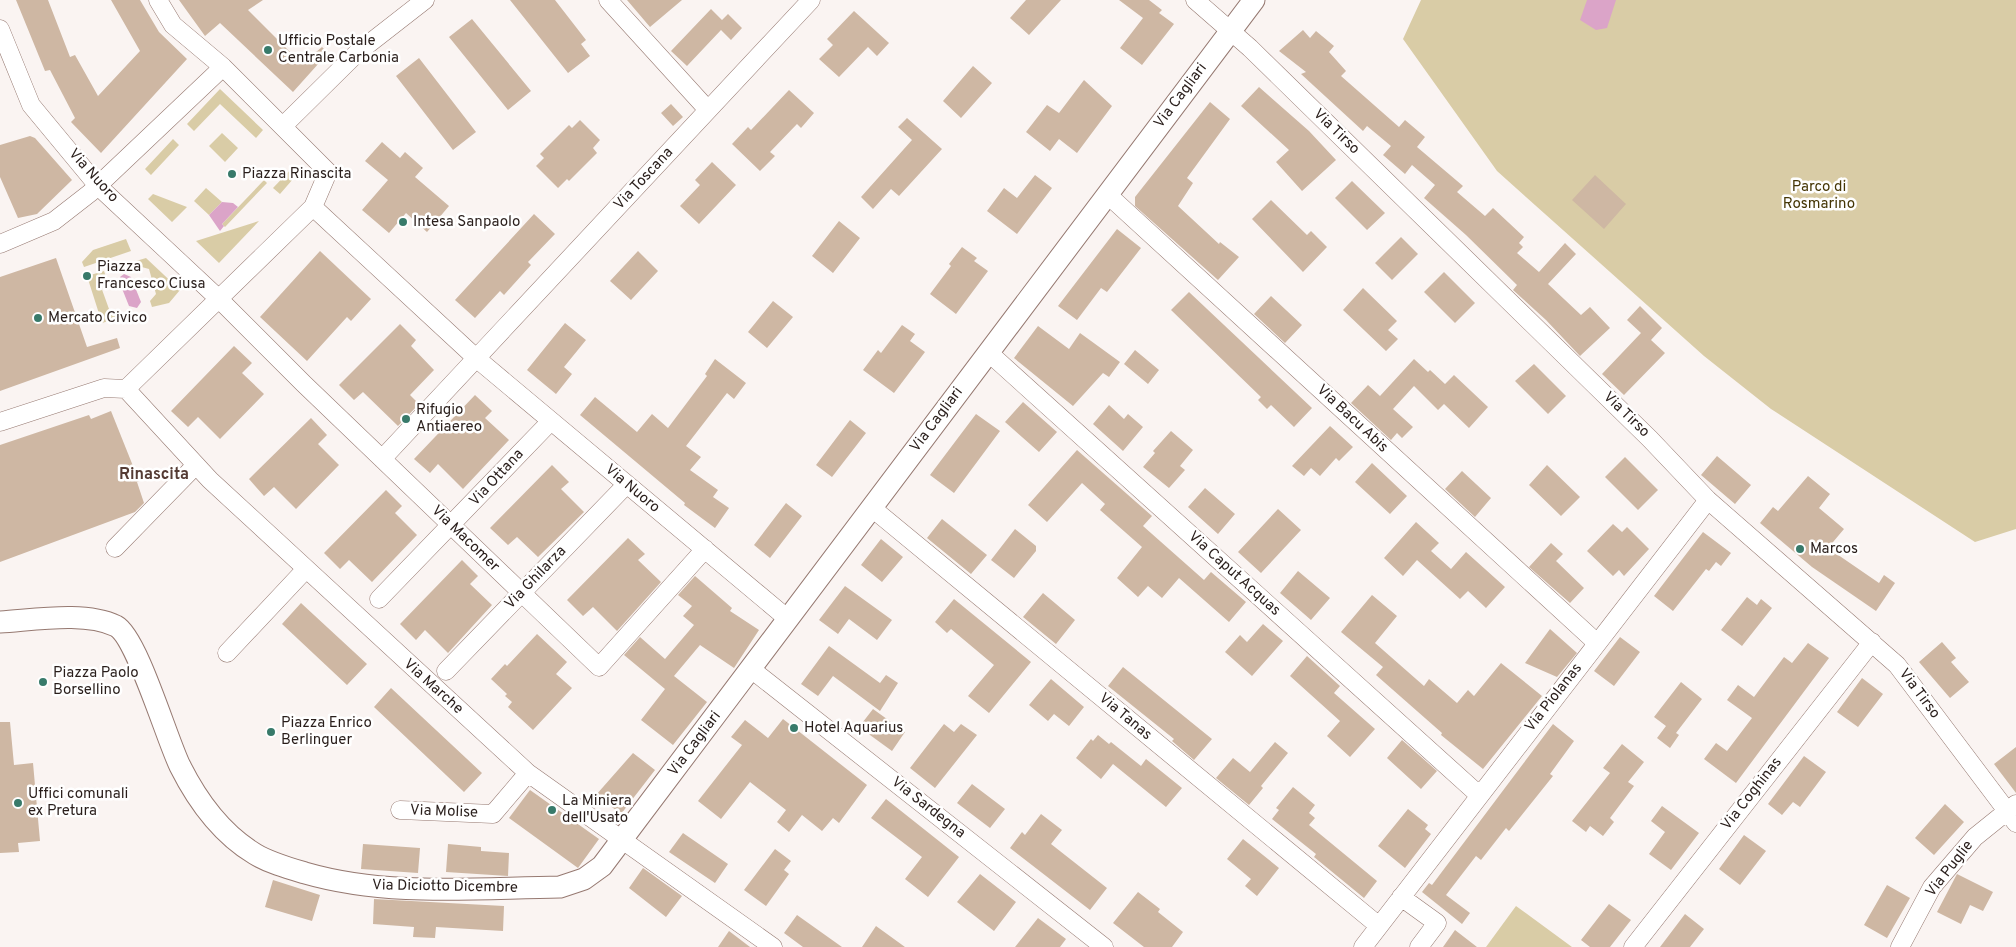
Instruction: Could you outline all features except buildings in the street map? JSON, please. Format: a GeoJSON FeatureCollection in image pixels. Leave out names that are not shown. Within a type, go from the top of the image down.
{"type":"FeatureCollection","features":[{"type":"Feature","properties":{"kind":"street"},"geometry":{"type":"LineString","coordinates":[[0,422],[104,388],[126,389],[313,207],[328,172],[223,67],[173,25],[158,0]]}},
{"type":"Feature","properties":{"kind":"street"},"geometry":{"type":"LineString","coordinates":[[283,126],[357,53],[425,0]]}},
{"type":"Feature","properties":{"kind":"street"},"geometry":{"type":"LineString","coordinates":[[608,0],[708,110]]}},
{"type":"Feature","properties":{"kind":"street","name":"Via Toscana"},"geometry":{"type":"LineString","coordinates":[[476,358],[811,0]]}},
{"type":"Feature","properties":{"kind":"street","name":"Via Tirso"},"geometry":{"type":"LineString","coordinates":[[1195,0],[1231,30],[1650,439],[1708,500],[1897,665],[2013,812]]}},
{"type":"Feature","properties":{"kind":"street","name":"Via Cagliari"},"geometry":{"type":"LineString","coordinates":[[622,840],[1254,0]]}},
{"type":"Feature","properties":{"kind":"street","name":"Via Nuoro"},"geometry":{"type":"LineString","coordinates":[[0,28],[31,105],[98,186],[219,299]]}},
{"type":"Feature","properties":{"kind":"street"},"geometry":{"type":"LineString","coordinates":[[0,244],[54,221],[98,186],[223,67]]}},
{"type":"Feature","properties":{"kind":"street","name":"Via Bacu Abis"},"geometry":{"type":"LineString","coordinates":[[1108,194],[1597,643]]}},
{"type":"Feature","properties":{"kind":"street","name":"Via Nuoro"},"geometry":{"type":"LineString","coordinates":[[313,207],[476,358],[788,619]]}},
{"type":"Feature","properties":{"kind":"street","name":"Via Macomer"},"geometry":{"type":"LineString","coordinates":[[219,299],[382,459],[599,667],[705,550]]}},
{"type":"Feature","properties":{"kind":"street","name":"Via Caput Acquas"},"geometry":{"type":"LineString","coordinates":[[988,352],[1480,795]]}},
{"type":"Feature","properties":{"kind":"street"},"geometry":{"type":"LineString","coordinates":[[382,459],[476,358]]}},
{"type":"Feature","properties":{"kind":"street","name":"Via Marche"},"geometry":{"type":"LineString","coordinates":[[126,389],[195,466],[305,570],[528,773],[773,947]]}},
{"type":"Feature","properties":{"kind":"street","name":"Via Ottana"},"geometry":{"type":"LineString","coordinates":[[379,600],[551,421]]}},
{"type":"Feature","properties":{"kind":"street"},"geometry":{"type":"LineString","coordinates":[[116,548],[195,466]]}},
{"type":"Feature","properties":{"kind":"street","name":"Via Ghilarza"},"geometry":{"type":"LineString","coordinates":[[446,671],[626,485]]}},
{"type":"Feature","properties":{"kind":"street","name":"Via Piolanas"},"geometry":{"type":"LineString","coordinates":[[1362,947],[1708,500]]}},
{"type":"Feature","properties":{"kind":"street","name":"Via Tanas"},"geometry":{"type":"LineString","coordinates":[[872,508],[1379,926]]}},
{"type":"Feature","properties":{"kind":"street"},"geometry":{"type":"LineString","coordinates":[[227,653],[305,570]]}},
{"type":"Feature","properties":{"kind":"street","name":"Via Diciotto Dicembre"},"geometry":{"type":"LineString","coordinates":[[0,622],[92,618],[118,627],[131,645],[180,766],[202,804],[234,840],[257,855],[287,868],[340,883],[392,889],[560,887],[584,880],[602,866],[622,840]]}},
{"type":"Feature","properties":{"kind":"street","name":"Via Coghinas"},"geometry":{"type":"LineString","coordinates":[[1633,947],[1872,642]]}},
{"type":"Feature","properties":{"kind":"street","name":"Via Sardegna"},"geometry":{"type":"LineString","coordinates":[[752,669],[1104,947]]}},
{"type":"Feature","properties":{"kind":"street","name":"Via Molise"},"geometry":{"type":"LineString","coordinates":[[400,810],[493,814],[528,773]]}},
{"type":"Feature","properties":{"kind":"street","name":"Via Puglie"},"geometry":{"type":"LineString","coordinates":[[1900,947],[1932,887],[1975,837],[2013,812]]}},
{"type":"Feature","properties":{"kind":"street"},"geometry":{"type":"LineString","coordinates":[[1401,897],[1437,923],[1419,947]]}},
{"type":"Feature","properties":{"kind":"green space","name":"Parco di Rosmarino"},"geometry":{"type":"Polygon","coordinates":[[[1421,0],[2016,0],[2016,529],[1975,542],[1771,409],[1704,356],[1497,171],[1403,39],[1421,0]]]}},
{"type":"Feature","properties":{"kind":"green space"},"geometry":{"type":"Polygon","coordinates":[[[220,89],[263,130],[256,138],[220,104],[194,131],[187,124],[220,89]]]}},
{"type":"Feature","properties":{"kind":"green space"},"geometry":{"type":"Polygon","coordinates":[[[222,133],[238,148],[225,162],[209,146],[222,133]]]}},
{"type":"Feature","properties":{"kind":"green space"},"geometry":{"type":"Polygon","coordinates":[[[173,139],[179,145],[151,175],[145,169],[173,139]]]}},
{"type":"Feature","properties":{"kind":"green space"},"geometry":{"type":"Polygon","coordinates":[[[295,165],[300,171],[280,194],[273,188],[295,165]]]}},
{"type":"Feature","properties":{"kind":"green space"},"geometry":{"type":"Polygon","coordinates":[[[264,180],[267,183],[225,227],[222,224],[264,180]]]}},
{"type":"Feature","properties":{"kind":"green space"},"geometry":{"type":"Polygon","coordinates":[[[206,188],[222,202],[209,215],[194,201],[206,188]]]}},
{"type":"Feature","properties":{"kind":"green space"},"geometry":{"type":"Polygon","coordinates":[[[153,194],[187,207],[172,222],[148,199],[153,194]]]}},
{"type":"Feature","properties":{"kind":"green space"},"geometry":{"type":"Polygon","coordinates":[[[259,221],[219,263],[196,241],[259,221]]]}},
{"type":"Feature","properties":{"kind":"green space"},"geometry":{"type":"Polygon","coordinates":[[[126,239],[131,251],[84,267],[82,262],[93,250],[126,239]]]}},
{"type":"Feature","properties":{"kind":"green space"},"geometry":{"type":"Polygon","coordinates":[[[146,258],[180,290],[169,303],[152,307],[150,301],[156,294],[149,269],[138,266],[136,261],[146,258]]]}},
{"type":"Feature","properties":{"kind":"green space"},"geometry":{"type":"Polygon","coordinates":[[[104,271],[106,277],[100,284],[109,309],[120,312],[121,317],[102,323],[87,276],[104,271]]]}},
{"type":"Feature","properties":{"kind":"green space"},"geometry":{"type":"Polygon","coordinates":[[[1516,906],[1572,947],[1486,947],[1516,906]]]}},
{"type":"Feature","properties":{"kind":"shaded area"},"geometry":{"type":"Polygon","coordinates":[[[1587,0],[1616,0],[1607,28],[1596,30],[1580,20],[1587,0]]]}},
{"type":"Feature","properties":{"kind":"shaded area"},"geometry":{"type":"Polygon","coordinates":[[[222,202],[233,203],[238,207],[222,224],[224,226],[220,231],[209,215],[222,202]]]}},
{"type":"Feature","properties":{"kind":"shaded area"},"geometry":{"type":"Polygon","coordinates":[[[124,274],[131,277],[141,302],[137,308],[129,306],[119,281],[120,277],[124,274]]]}},
{"type":"Feature","properties":{"kind":"place","name":"Ufficio Postale Centrale Carbonia"},"geometry":{"type":"Point","coordinates":[268,50]}},
{"type":"Feature","properties":{"kind":"place","name":"Piazza Rinascita"},"geometry":{"type":"Point","coordinates":[232,174]}},
{"type":"Feature","properties":{"kind":"place","name":"Intesa Sanpaolo"},"geometry":{"type":"Point","coordinates":[403,222]}},
{"type":"Feature","properties":{"kind":"place","name":"Piazza Francesco Ciusa"},"geometry":{"type":"Point","coordinates":[87,276]}},
{"type":"Feature","properties":{"kind":"place","name":"Mercato Civico"},"geometry":{"type":"Point","coordinates":[38,318]}},
{"type":"Feature","properties":{"kind":"place","name":"Rifugio Antiaereo"},"geometry":{"type":"Point","coordinates":[406,419]}},
{"type":"Feature","properties":{"kind":"place","name":"Marcos"},"geometry":{"type":"Point","coordinates":[1800,549]}},
{"type":"Feature","properties":{"kind":"place","name":"Piazza Paolo Borsellino"},"geometry":{"type":"Point","coordinates":[43,682]}},
{"type":"Feature","properties":{"kind":"place","name":"Hotel Aquarius"},"geometry":{"type":"Point","coordinates":[794,728]}},
{"type":"Feature","properties":{"kind":"place","name":"Piazza Enrico Berlinguer"},"geometry":{"type":"Point","coordinates":[271,732]}},
{"type":"Feature","properties":{"kind":"place","name":"Uffici comunali ex Pretura"},"geometry":{"type":"Point","coordinates":[18,803]}},
{"type":"Feature","properties":{"kind":"place","name":"La Miniera dell'Usato"},"geometry":{"type":"Point","coordinates":[552,810]}},
{"type":"Feature","properties":{"kind":"district","name":"Rinascita"},"geometry":{"type":"Point","coordinates":[154,475]}}]}
